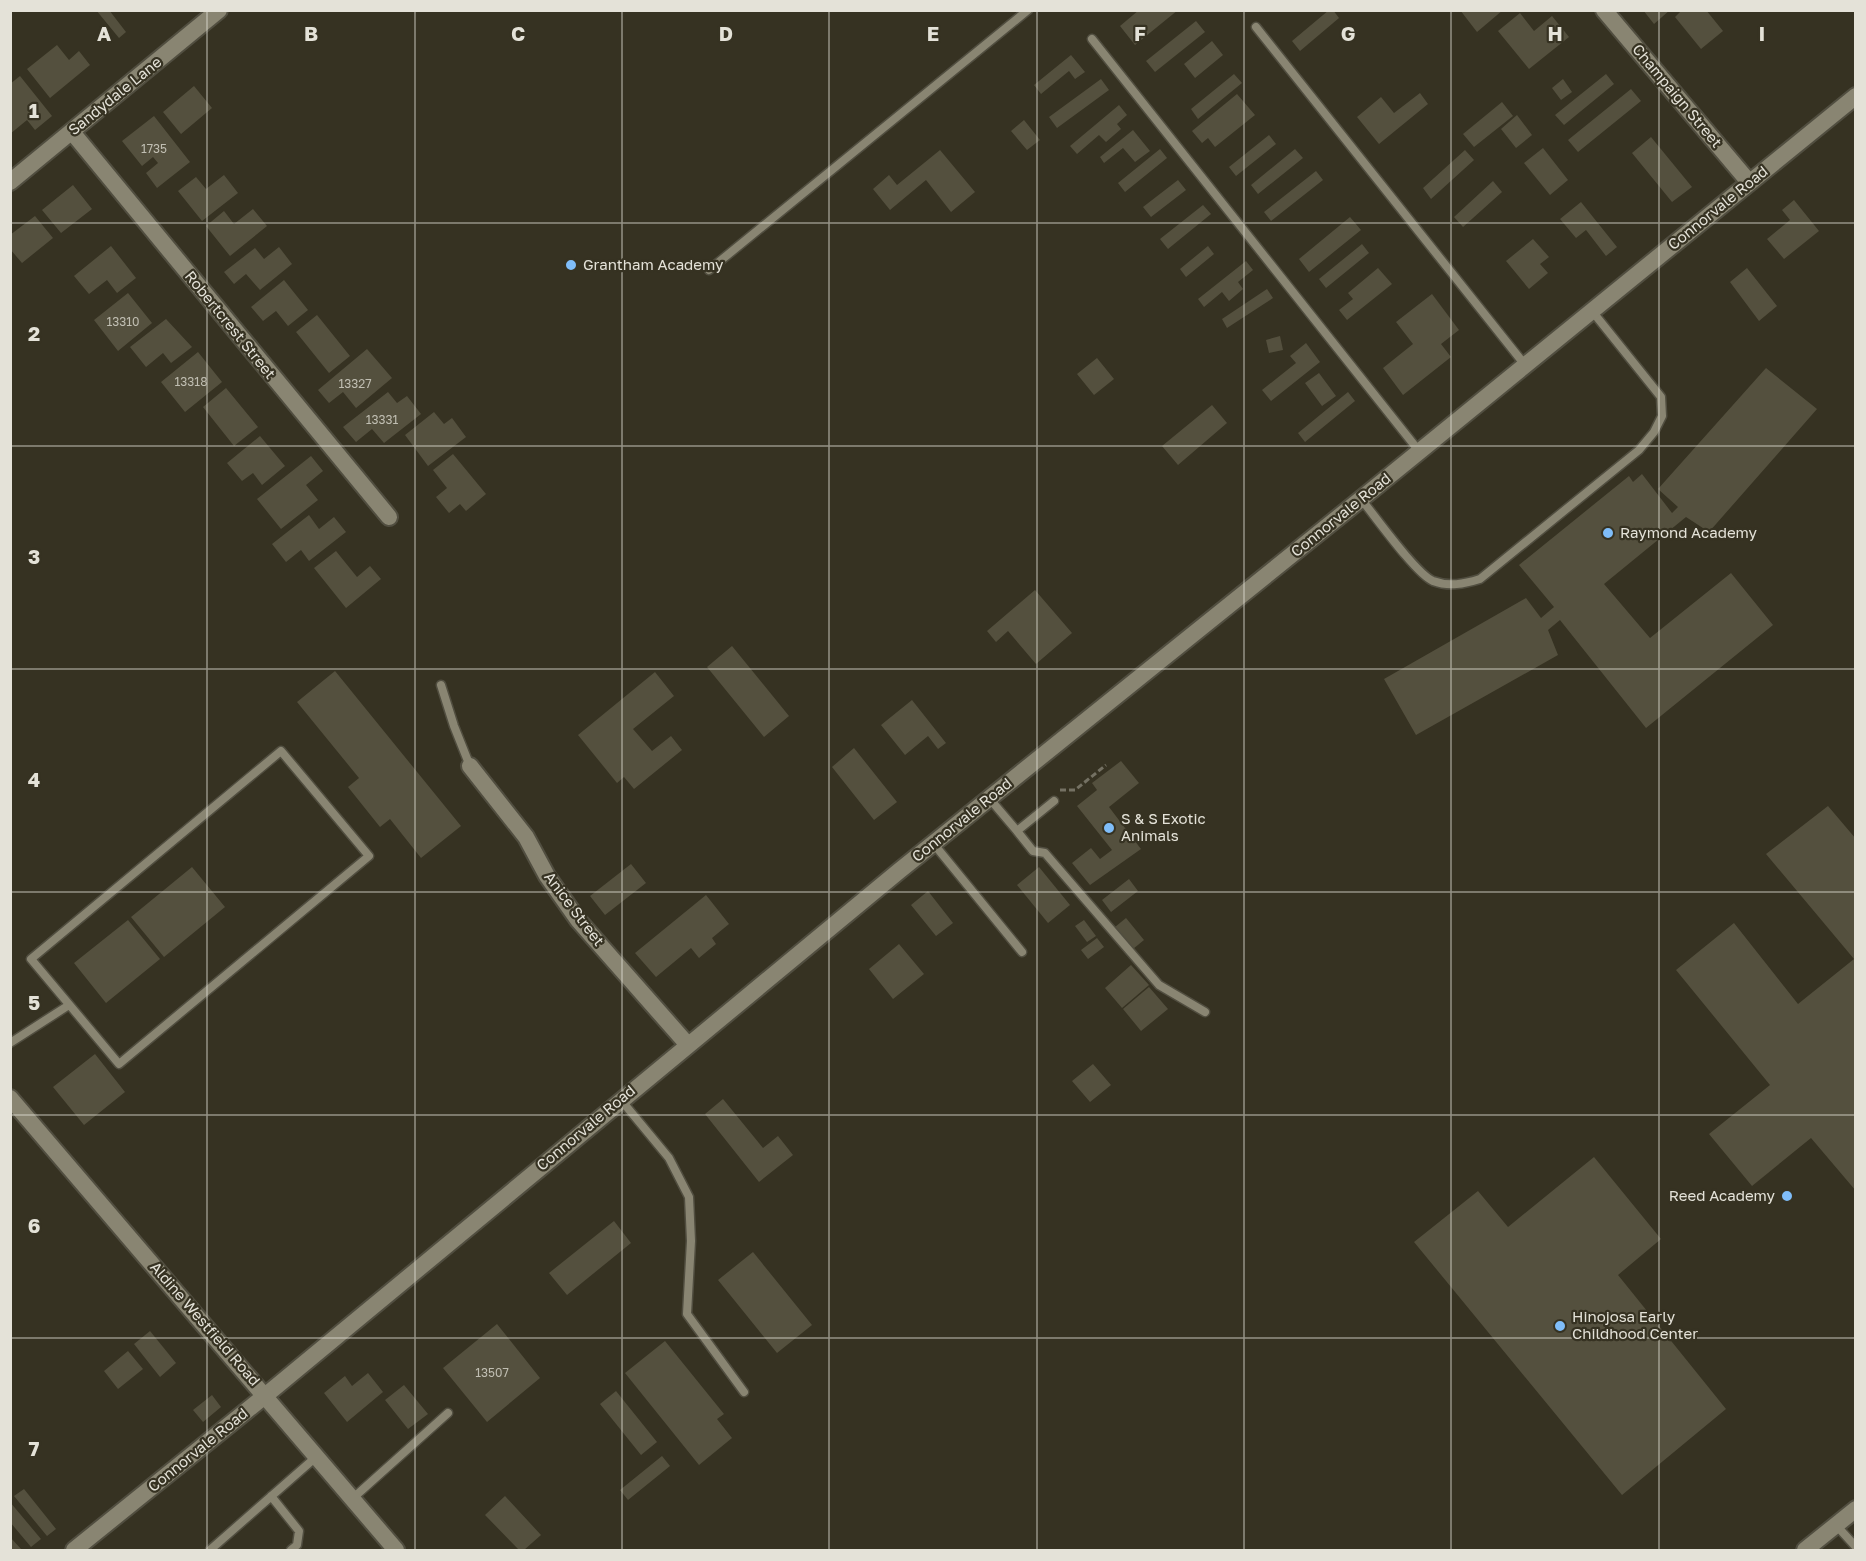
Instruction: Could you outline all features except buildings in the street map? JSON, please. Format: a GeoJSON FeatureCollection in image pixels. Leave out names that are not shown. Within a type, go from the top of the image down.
{"type":"FeatureCollection","features":[{"type":"Feature","properties":{"kind":"street","name":"Sandydale Lane"},"geometry":{"type":"LineString","coordinates":[[10,182],[219,10]]}},
{"type":"Feature","properties":{"kind":"street","name":"Champaign Street"},"geometry":{"type":"LineString","coordinates":[[1604,10],[1749,182]]}},
{"type":"Feature","properties":{"kind":"street","name":"Connorvale Road"},"geometry":{"type":"LineString","coordinates":[[74,1551],[989,797],[1361,500],[1856,96]]}},
{"type":"Feature","properties":{"kind":"street","name":"Robertcrest Street"},"geometry":{"type":"LineString","coordinates":[[72,132],[389,517]]}},
{"type":"Feature","properties":{"kind":"street","name":"Anice Street"},"geometry":{"type":"LineString","coordinates":[[471,766],[526,837],[547,876],[578,920],[688,1045]]}},
{"type":"Feature","properties":{"kind":"street","name":"Aldine Westfield Road"},"geometry":{"type":"LineString","coordinates":[[10,1098],[266,1395],[396,1551]]}},
{"type":"Feature","properties":{"kind":"street"},"geometry":{"type":"LineString","coordinates":[[1805,1551],[1856,1509]]}},
{"type":"Feature","properties":{"kind":"lane"},"geometry":{"type":"LineString","coordinates":[[709,270],[1028,10]]}},
{"type":"Feature","properties":{"kind":"lane"},"geometry":{"type":"LineString","coordinates":[[1256,27],[1525,366]]}},
{"type":"Feature","properties":{"kind":"lane"},"geometry":{"type":"LineString","coordinates":[[1092,39],[1419,451]]}},
{"type":"Feature","properties":{"kind":"lane"},"geometry":{"type":"LineString","coordinates":[[1361,500],[1431,580],[1448,585],[1463,584],[1480,579],[1639,450],[1654,432],[1662,416],[1661,397],[1592,311]]}},
{"type":"Feature","properties":{"kind":"lane"},"geometry":{"type":"LineString","coordinates":[[441,685],[454,726],[471,766]]}},
{"type":"Feature","properties":{"kind":"lane"},"geometry":{"type":"LineString","coordinates":[[281,751],[369,856],[119,1064],[69,1005],[31,959],[281,751]]}},
{"type":"Feature","properties":{"kind":"lane"},"geometry":{"type":"LineString","coordinates":[[989,797],[1033,851],[1045,853],[1159,985],[1205,1012]]}},
{"type":"Feature","properties":{"kind":"lane"},"geometry":{"type":"LineString","coordinates":[[1017,831],[1054,801]]}},
{"type":"Feature","properties":{"kind":"lane"},"geometry":{"type":"LineString","coordinates":[[933,843],[1022,952]]}},
{"type":"Feature","properties":{"kind":"lane"},"geometry":{"type":"LineString","coordinates":[[10,1043],[69,1005]]}},
{"type":"Feature","properties":{"kind":"lane"},"geometry":{"type":"LineString","coordinates":[[621,1099],[669,1158],[689,1197],[691,1241],[687,1314],[744,1392]]}},
{"type":"Feature","properties":{"kind":"lane"},"geometry":{"type":"LineString","coordinates":[[352,1499],[448,1413]]}},
{"type":"Feature","properties":{"kind":"lane"},"geometry":{"type":"LineString","coordinates":[[210,1551],[316,1457]]}},
{"type":"Feature","properties":{"kind":"lane"},"geometry":{"type":"LineString","coordinates":[[271,1496],[300,1531],[297,1545],[291,1551]]}},
{"type":"Feature","properties":{"kind":"lane"},"geometry":{"type":"LineString","coordinates":[[1836,1525],[1856,1547]]}},
{"type":"Feature","properties":{"kind":"path"},"geometry":{"type":"LineString","coordinates":[[1054,801],[1058,789],[1075,790],[1106,765]]}},
{"type":"Feature","properties":{"kind":"path"},"geometry":{"type":"LineString","coordinates":[[1090,779],[1094,782]]}},
{"type":"Feature","properties":{"kind":"place","name":"Grantham Academy"},"geometry":{"type":"Point","coordinates":[571,265]}},
{"type":"Feature","properties":{"kind":"place","name":"Raymond Academy"},"geometry":{"type":"Point","coordinates":[1608,533]}},
{"type":"Feature","properties":{"kind":"place","name":"S & S Exotic Animals"},"geometry":{"type":"Point","coordinates":[1109,828]}},
{"type":"Feature","properties":{"kind":"place","name":"Reed Academy"},"geometry":{"type":"Point","coordinates":[1787,1196]}},
{"type":"Feature","properties":{"kind":"place","name":"Hinojosa Early Childhood Center"},"geometry":{"type":"Point","coordinates":[1560,1326]}}]}
